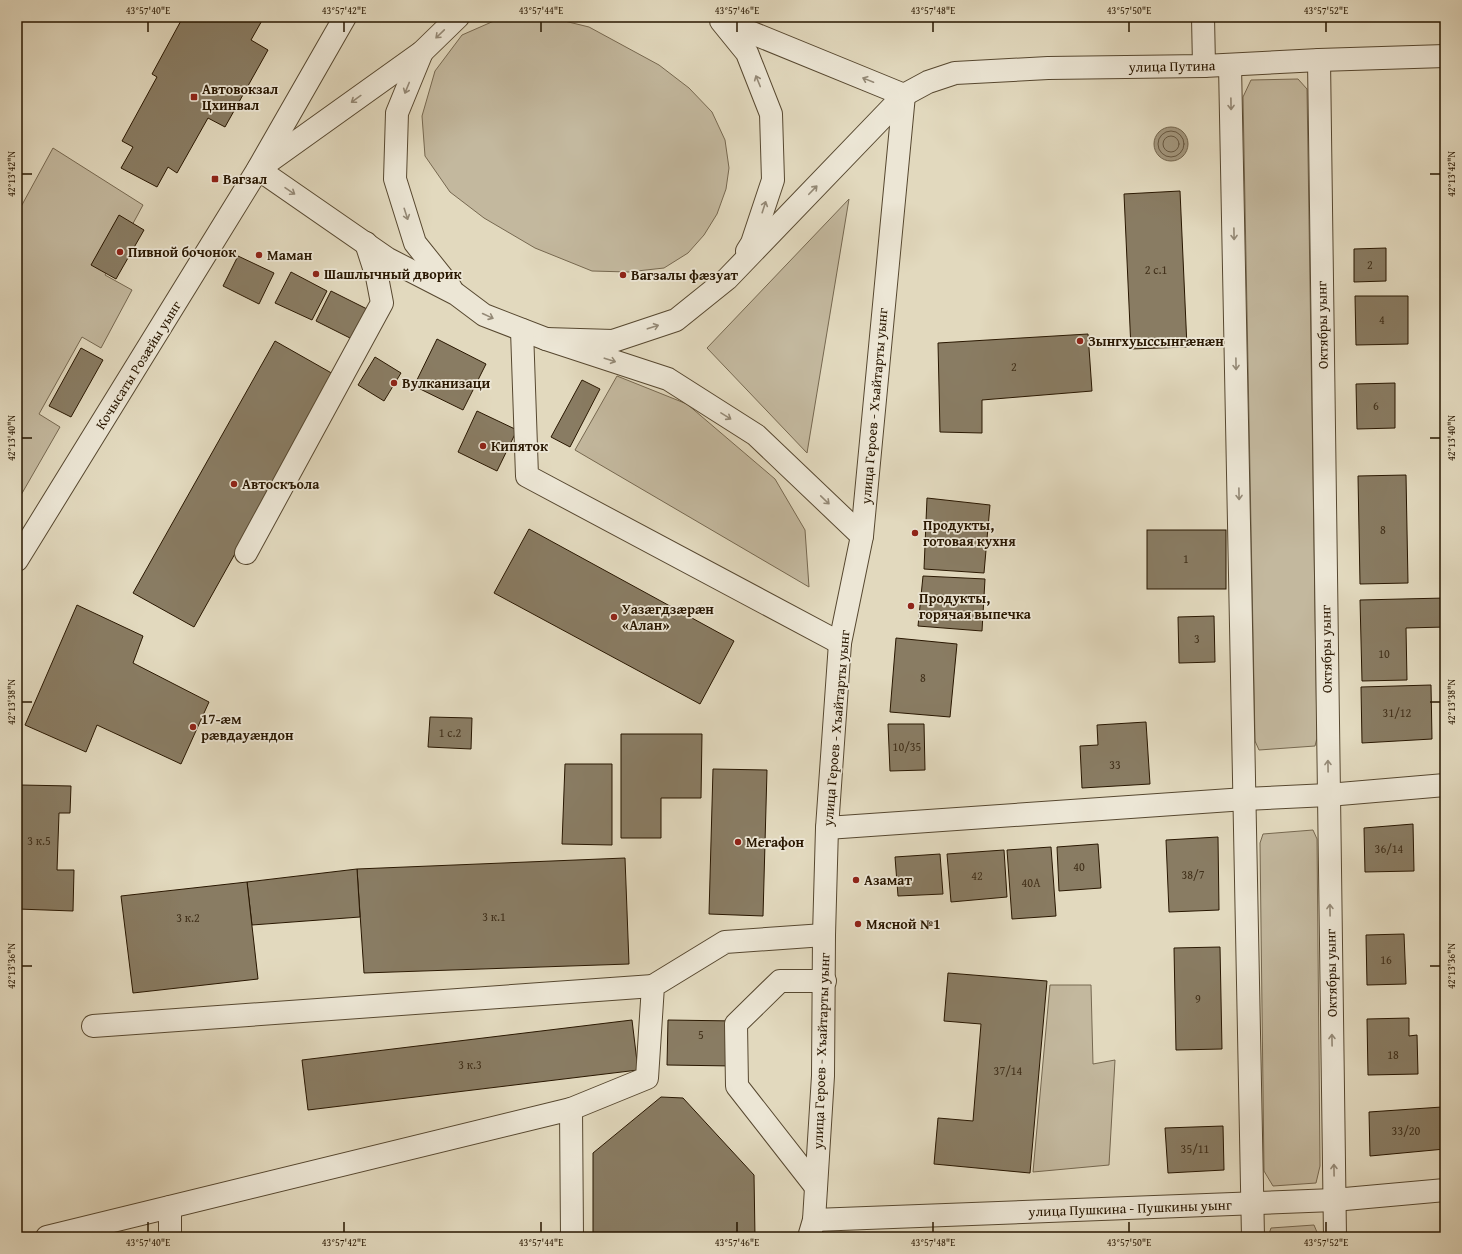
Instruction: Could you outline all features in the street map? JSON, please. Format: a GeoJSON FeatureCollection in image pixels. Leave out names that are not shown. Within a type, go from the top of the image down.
{"type":"FeatureCollection","features":[{"type":"Feature","properties":{"kind":"street","name":"Кочысаты Розæйы уынг"},"geometry":{"type":"LineString","coordinates":[[17,560],[258,169],[345,17]]}},
{"type":"Feature","properties":{"kind":"street"},"geometry":{"type":"LineString","coordinates":[[458,17],[422,52],[258,169],[388,259],[456,294],[484,315],[546,340],[668,379],[756,435],[862,536]]}},
{"type":"Feature","properties":{"kind":"street"},"geometry":{"type":"LineString","coordinates":[[1203,17],[1204,66]]}},
{"type":"Feature","properties":{"kind":"street"},"geometry":{"type":"LineString","coordinates":[[719,19],[904,95]]}},
{"type":"Feature","properties":{"kind":"street"},"geometry":{"type":"LineString","coordinates":[[546,340],[613,341],[676,320],[727,279],[752,243],[773,180],[771,114],[746,53],[719,19]]}},
{"type":"Feature","properties":{"kind":"street"},"geometry":{"type":"LineString","coordinates":[[422,52],[397,113],[395,179],[415,242],[456,294]]}},
{"type":"Feature","properties":{"kind":"street","name":"улица Путина"},"geometry":{"type":"LineString","coordinates":[[727,279],[904,95],[928,82],[955,73],[1048,68],[1204,66],[1319,60],[1445,56]]}},
{"type":"Feature","properties":{"kind":"street","name":"Октябры уынг"},"geometry":{"type":"LineString","coordinates":[[1319,60],[1335,1237]]}},
{"type":"Feature","properties":{"kind":"street"},"geometry":{"type":"LineString","coordinates":[[1230,65],[1252,1237]]}},
{"type":"Feature","properties":{"kind":"street","name":"улица Героев - Хъайтарты уынг"},"geometry":{"type":"LineString","coordinates":[[813,1231],[823,1076],[825,980],[824,935],[827,828],[840,643],[862,536],[904,95]]}},
{"type":"Feature","properties":{"kind":"street"},"geometry":{"type":"LineString","coordinates":[[246,553],[382,303],[377,277],[366,244]]}},
{"type":"Feature","properties":{"kind":"street"},"geometry":{"type":"LineString","coordinates":[[522,330],[527,476],[840,643]]}},
{"type":"Feature","properties":{"kind":"street"},"geometry":{"type":"LineString","coordinates":[[827,828],[1244,799],[1328,795],[1445,785]]}},
{"type":"Feature","properties":{"kind":"street"},"geometry":{"type":"LineString","coordinates":[[94,1026],[653,986],[725,942],[824,935]]}},
{"type":"Feature","properties":{"kind":"street"},"geometry":{"type":"LineString","coordinates":[[816,1187],[737,1086],[736,1024],[780,982],[825,980]]}},
{"type":"Feature","properties":{"kind":"street"},"geometry":{"type":"LineString","coordinates":[[47,1237],[571,1109],[647,1078],[653,986]]}},
{"type":"Feature","properties":{"kind":"street"},"geometry":{"type":"LineString","coordinates":[[571,1109],[572,1237]]}},
{"type":"Feature","properties":{"kind":"street","name":"улица Пушкина - Пушкины уынг"},"geometry":{"type":"LineString","coordinates":[[813,1231],[1334,1200],[1445,1190]]}},
{"type":"Feature","properties":{"kind":"street"},"geometry":{"type":"LineString","coordinates":[[170,1207],[170,1237]]}},
{"type":"Feature","properties":{"kind":"shaded area"},"geometry":{"type":"Polygon","coordinates":[[[503,17],[548,17],[589,27],[659,65],[689,88],[712,112],[725,140],[729,168],[726,189],[717,214],[704,235],[688,253],[664,268],[628,272],[592,271],[535,248],[484,218],[450,192],[425,156],[422,116],[435,71],[462,35],[503,17]]]}},
{"type":"Feature","properties":{"kind":"shaded area"},"geometry":{"type":"Polygon","coordinates":[[[1298,79],[1307,89],[1317,738],[1315,746],[1259,750],[1255,741],[1243,97],[1251,80],[1298,79]]]}},
{"type":"Feature","properties":{"kind":"shaded area"},"geometry":{"type":"Polygon","coordinates":[[[53,148],[143,205],[105,275],[132,290],[101,348],[82,337],[39,414],[60,427],[17,502],[17,214],[53,148]]]}},
{"type":"Feature","properties":{"kind":"shaded area"},"geometry":{"type":"Polygon","coordinates":[[[849,199],[807,453],[707,348],[849,199]]]}},
{"type":"Feature","properties":{"kind":"shaded area"},"geometry":{"type":"Polygon","coordinates":[[[617,376],[687,404],[775,479],[805,530],[809,587],[575,450],[617,376]]]}},
{"type":"Feature","properties":{"kind":"shaded area"},"geometry":{"type":"Polygon","coordinates":[[[1313,830],[1317,839],[1320,1166],[1316,1183],[1273,1186],[1264,1171],[1260,843],[1263,834],[1313,830]]]}},
{"type":"Feature","properties":{"kind":"shaded area"},"geometry":{"type":"Polygon","coordinates":[[[1050,985],[1091,985],[1093,1064],[1115,1060],[1109,1165],[1033,1172],[1050,985]]]}},
{"type":"Feature","properties":{"kind":"shaded area"},"geometry":{"type":"Polygon","coordinates":[[[1314,1225],[1319,1237],[1268,1237],[1271,1228],[1314,1225]]]}},
{"type":"Feature","properties":{"kind":"water"},"geometry":{"type":"Polygon","coordinates":[[[1168,127],[1174,127],[1183,132],[1187,138],[1187,150],[1183,156],[1174,161],[1168,161],[1159,156],[1154,147],[1154,141],[1159,132],[1168,127]]]}},
{"type":"Feature","properties":{"kind":"building","name":"Автовокзал Цхинвал"},"geometry":{"type":"Polygon","coordinates":[[[183,17],[264,17],[251,40],[268,50],[225,127],[208,118],[177,173],[168,167],[157,187],[121,168],[133,147],[122,141],[157,77],[152,74],[183,17]]]}},
{"type":"Feature","properties":{"kind":"building"},"geometry":{"type":"Polygon","coordinates":[[[892,17],[973,17],[899,21],[892,17]]]}},
{"type":"Feature","properties":{"kind":"building"},"geometry":{"type":"Polygon","coordinates":[[[1180,191],[1187,347],[1131,349],[1124,194],[1180,191]]]}},
{"type":"Feature","properties":{"kind":"building"},"geometry":{"type":"Polygon","coordinates":[[[119,215],[144,230],[116,279],[91,265],[119,215]]]}},
{"type":"Feature","properties":{"kind":"building"},"geometry":{"type":"Polygon","coordinates":[[[1386,248],[1386,281],[1354,282],[1354,249],[1386,248]]]}},
{"type":"Feature","properties":{"kind":"building"},"geometry":{"type":"Polygon","coordinates":[[[238,256],[274,273],[259,304],[223,286],[238,256]]]}},
{"type":"Feature","properties":{"kind":"building"},"geometry":{"type":"Polygon","coordinates":[[[291,272],[327,291],[312,320],[275,303],[291,272]]]}},
{"type":"Feature","properties":{"kind":"building"},"geometry":{"type":"Polygon","coordinates":[[[331,291],[367,309],[352,339],[316,321],[331,291]]]}},
{"type":"Feature","properties":{"kind":"building"},"geometry":{"type":"Polygon","coordinates":[[[1355,296],[1408,296],[1408,344],[1356,345],[1355,296]]]}},
{"type":"Feature","properties":{"kind":"building"},"geometry":{"type":"Polygon","coordinates":[[[1088,334],[1092,391],[982,400],[982,433],[940,432],[938,343],[1088,334]]]}},
{"type":"Feature","properties":{"kind":"building"},"geometry":{"type":"Polygon","coordinates":[[[437,339],[486,364],[463,410],[414,386],[437,339]]]}},
{"type":"Feature","properties":{"kind":"building","name":"Автоскъола"},"geometry":{"type":"Polygon","coordinates":[[[275,341],[335,375],[194,627],[133,593],[275,341]]]}},
{"type":"Feature","properties":{"kind":"building"},"geometry":{"type":"Polygon","coordinates":[[[81,348],[103,360],[71,417],[49,406],[81,348]]]}},
{"type":"Feature","properties":{"kind":"building"},"geometry":{"type":"Polygon","coordinates":[[[375,357],[401,373],[384,401],[358,385],[375,357]]]}},
{"type":"Feature","properties":{"kind":"building"},"geometry":{"type":"Polygon","coordinates":[[[582,380],[600,389],[570,447],[551,437],[582,380]]]}},
{"type":"Feature","properties":{"kind":"building"},"geometry":{"type":"Polygon","coordinates":[[[1395,383],[1395,428],[1357,429],[1356,384],[1395,383]]]}},
{"type":"Feature","properties":{"kind":"building"},"geometry":{"type":"Polygon","coordinates":[[[477,411],[517,430],[497,471],[458,452],[477,411]]]}},
{"type":"Feature","properties":{"kind":"building"},"geometry":{"type":"Polygon","coordinates":[[[1406,475],[1408,583],[1360,584],[1358,476],[1406,475]]]}},
{"type":"Feature","properties":{"kind":"building"},"geometry":{"type":"Polygon","coordinates":[[[927,498],[990,505],[984,573],[924,569],[927,498]]]}},
{"type":"Feature","properties":{"kind":"building","name":"Уазæгдзæрæн «Алан»"},"geometry":{"type":"Polygon","coordinates":[[[529,529],[734,641],[700,704],[494,593],[529,529]]]}},
{"type":"Feature","properties":{"kind":"building"},"geometry":{"type":"Polygon","coordinates":[[[1147,530],[1226,530],[1226,589],[1147,589],[1147,530]]]}},
{"type":"Feature","properties":{"kind":"building"},"geometry":{"type":"Polygon","coordinates":[[[923,576],[985,579],[982,631],[918,626],[923,576]]]}},
{"type":"Feature","properties":{"kind":"building"},"geometry":{"type":"Polygon","coordinates":[[[1445,598],[1445,627],[1406,628],[1407,680],[1362,681],[1360,600],[1445,598]]]}},
{"type":"Feature","properties":{"kind":"building"},"geometry":{"type":"Polygon","coordinates":[[[77,605],[143,636],[133,663],[209,702],[181,764],[97,725],[86,752],[25,725],[77,605]]]}},
{"type":"Feature","properties":{"kind":"building"},"geometry":{"type":"Polygon","coordinates":[[[1214,616],[1215,662],[1179,663],[1178,617],[1214,616]]]}},
{"type":"Feature","properties":{"kind":"building"},"geometry":{"type":"Polygon","coordinates":[[[896,638],[957,644],[950,717],[890,712],[896,638]]]}},
{"type":"Feature","properties":{"kind":"building"},"geometry":{"type":"Polygon","coordinates":[[[1431,685],[1432,739],[1362,743],[1361,687],[1431,685]]]}},
{"type":"Feature","properties":{"kind":"building"},"geometry":{"type":"Polygon","coordinates":[[[430,717],[472,718],[471,749],[428,747],[430,717]]]}},
{"type":"Feature","properties":{"kind":"building"},"geometry":{"type":"Polygon","coordinates":[[[1146,722],[1150,784],[1082,788],[1080,746],[1098,745],[1097,725],[1146,722]]]}},
{"type":"Feature","properties":{"kind":"building"},"geometry":{"type":"Polygon","coordinates":[[[888,724],[924,724],[925,770],[890,771],[888,724]]]}},
{"type":"Feature","properties":{"kind":"building"},"geometry":{"type":"Polygon","coordinates":[[[621,734],[702,734],[701,798],[661,798],[661,838],[621,838],[621,734]]]}},
{"type":"Feature","properties":{"kind":"building"},"geometry":{"type":"Polygon","coordinates":[[[565,764],[612,764],[612,845],[562,844],[565,764]]]}},
{"type":"Feature","properties":{"kind":"building","name":"Мегафон"},"geometry":{"type":"Polygon","coordinates":[[[713,769],[767,770],[763,916],[709,914],[713,769]]]}},
{"type":"Feature","properties":{"kind":"building"},"geometry":{"type":"Polygon","coordinates":[[[21,785],[71,786],[70,813],[59,813],[57,870],[74,870],[73,911],[18,909],[21,785]]]}},
{"type":"Feature","properties":{"kind":"building"},"geometry":{"type":"Polygon","coordinates":[[[1413,824],[1414,871],[1365,872],[1364,828],[1413,824]]]}},
{"type":"Feature","properties":{"kind":"building"},"geometry":{"type":"Polygon","coordinates":[[[1218,837],[1219,910],[1169,912],[1166,840],[1218,837]]]}},
{"type":"Feature","properties":{"kind":"building"},"geometry":{"type":"Polygon","coordinates":[[[1098,844],[1101,888],[1059,891],[1057,847],[1098,844]]]}},
{"type":"Feature","properties":{"kind":"building"},"geometry":{"type":"Polygon","coordinates":[[[1051,847],[1056,916],[1012,919],[1007,850],[1051,847]]]}},
{"type":"Feature","properties":{"kind":"building"},"geometry":{"type":"Polygon","coordinates":[[[1004,850],[1007,897],[951,902],[947,854],[1004,850]]]}},
{"type":"Feature","properties":{"kind":"building"},"geometry":{"type":"Polygon","coordinates":[[[940,854],[943,894],[898,896],[895,857],[940,854]]]}},
{"type":"Feature","properties":{"kind":"building"},"geometry":{"type":"Polygon","coordinates":[[[625,858],[629,964],[364,973],[357,869],[625,858]]]}},
{"type":"Feature","properties":{"kind":"building"},"geometry":{"type":"Polygon","coordinates":[[[357,869],[360,917],[252,925],[247,882],[357,869]]]}},
{"type":"Feature","properties":{"kind":"building"},"geometry":{"type":"Polygon","coordinates":[[[247,882],[258,979],[133,993],[121,896],[247,882]]]}},
{"type":"Feature","properties":{"kind":"building"},"geometry":{"type":"Polygon","coordinates":[[[1404,934],[1406,984],[1367,985],[1366,935],[1404,934]]]}},
{"type":"Feature","properties":{"kind":"building"},"geometry":{"type":"Polygon","coordinates":[[[1220,947],[1222,1049],[1176,1050],[1174,948],[1220,947]]]}},
{"type":"Feature","properties":{"kind":"building"},"geometry":{"type":"Polygon","coordinates":[[[948,973],[1047,981],[1030,1173],[934,1164],[938,1118],[973,1121],[981,1024],[944,1021],[948,973]]]}},
{"type":"Feature","properties":{"kind":"building"},"geometry":{"type":"Polygon","coordinates":[[[1409,1018],[1409,1036],[1417,1035],[1418,1074],[1368,1075],[1367,1019],[1409,1018]]]}},
{"type":"Feature","properties":{"kind":"building"},"geometry":{"type":"Polygon","coordinates":[[[632,1020],[638,1070],[308,1110],[302,1060],[632,1020]]]}},
{"type":"Feature","properties":{"kind":"building"},"geometry":{"type":"Polygon","coordinates":[[[668,1020],[735,1021],[734,1066],[667,1065],[668,1020]]]}},
{"type":"Feature","properties":{"kind":"building"},"geometry":{"type":"Polygon","coordinates":[[[661,1097],[683,1098],[754,1175],[755,1237],[593,1237],[593,1153],[661,1097]]]}},
{"type":"Feature","properties":{"kind":"building"},"geometry":{"type":"Polygon","coordinates":[[[1442,1107],[1445,1149],[1370,1156],[1369,1112],[1442,1107]]]}},
{"type":"Feature","properties":{"kind":"building"},"geometry":{"type":"Polygon","coordinates":[[[1223,1126],[1224,1170],[1168,1173],[1165,1128],[1223,1126]]]}},
{"type":"Feature","properties":{"kind":"place","name":"Автовокзал Цхинвал"},"geometry":{"type":"Point","coordinates":[194,97]}},
{"type":"Feature","properties":{"kind":"place","name":"Вагзал"},"geometry":{"type":"Point","coordinates":[215,179]}},
{"type":"Feature","properties":{"kind":"place","name":"Пивной бочонок"},"geometry":{"type":"Point","coordinates":[120,252]}},
{"type":"Feature","properties":{"kind":"place","name":"Маман"},"geometry":{"type":"Point","coordinates":[259,255]}},
{"type":"Feature","properties":{"kind":"place","name":"Шашлычный дворик"},"geometry":{"type":"Point","coordinates":[316,274]}},
{"type":"Feature","properties":{"kind":"place","name":"Вагзалы фæзуат"},"geometry":{"type":"Point","coordinates":[623,275]}},
{"type":"Feature","properties":{"kind":"place","name":"Зынгхуыссынгæнæн"},"geometry":{"type":"Point","coordinates":[1080,341]}},
{"type":"Feature","properties":{"kind":"place","name":"Вулканизаци"},"geometry":{"type":"Point","coordinates":[394,383]}},
{"type":"Feature","properties":{"kind":"place","name":"Кипяток"},"geometry":{"type":"Point","coordinates":[483,446]}},
{"type":"Feature","properties":{"kind":"place","name":"Автоскъола"},"geometry":{"type":"Point","coordinates":[234,484]}},
{"type":"Feature","properties":{"kind":"place","name":"Продукты, готовая кухня"},"geometry":{"type":"Point","coordinates":[915,533]}},
{"type":"Feature","properties":{"kind":"place","name":"Продукты, горячая выпечка"},"geometry":{"type":"Point","coordinates":[911,606]}},
{"type":"Feature","properties":{"kind":"place","name":"Уазæгдзæрæн «Алан»"},"geometry":{"type":"Point","coordinates":[614,617]}},
{"type":"Feature","properties":{"kind":"place","name":"17-æм рӕвдауӕндон"},"geometry":{"type":"Point","coordinates":[193,727]}},
{"type":"Feature","properties":{"kind":"place","name":"Мегафон"},"geometry":{"type":"Point","coordinates":[738,842]}},
{"type":"Feature","properties":{"kind":"place","name":"Азамат"},"geometry":{"type":"Point","coordinates":[856,880]}},
{"type":"Feature","properties":{"kind":"place","name":"Мясной №1"},"geometry":{"type":"Point","coordinates":[858,924]}}]}
